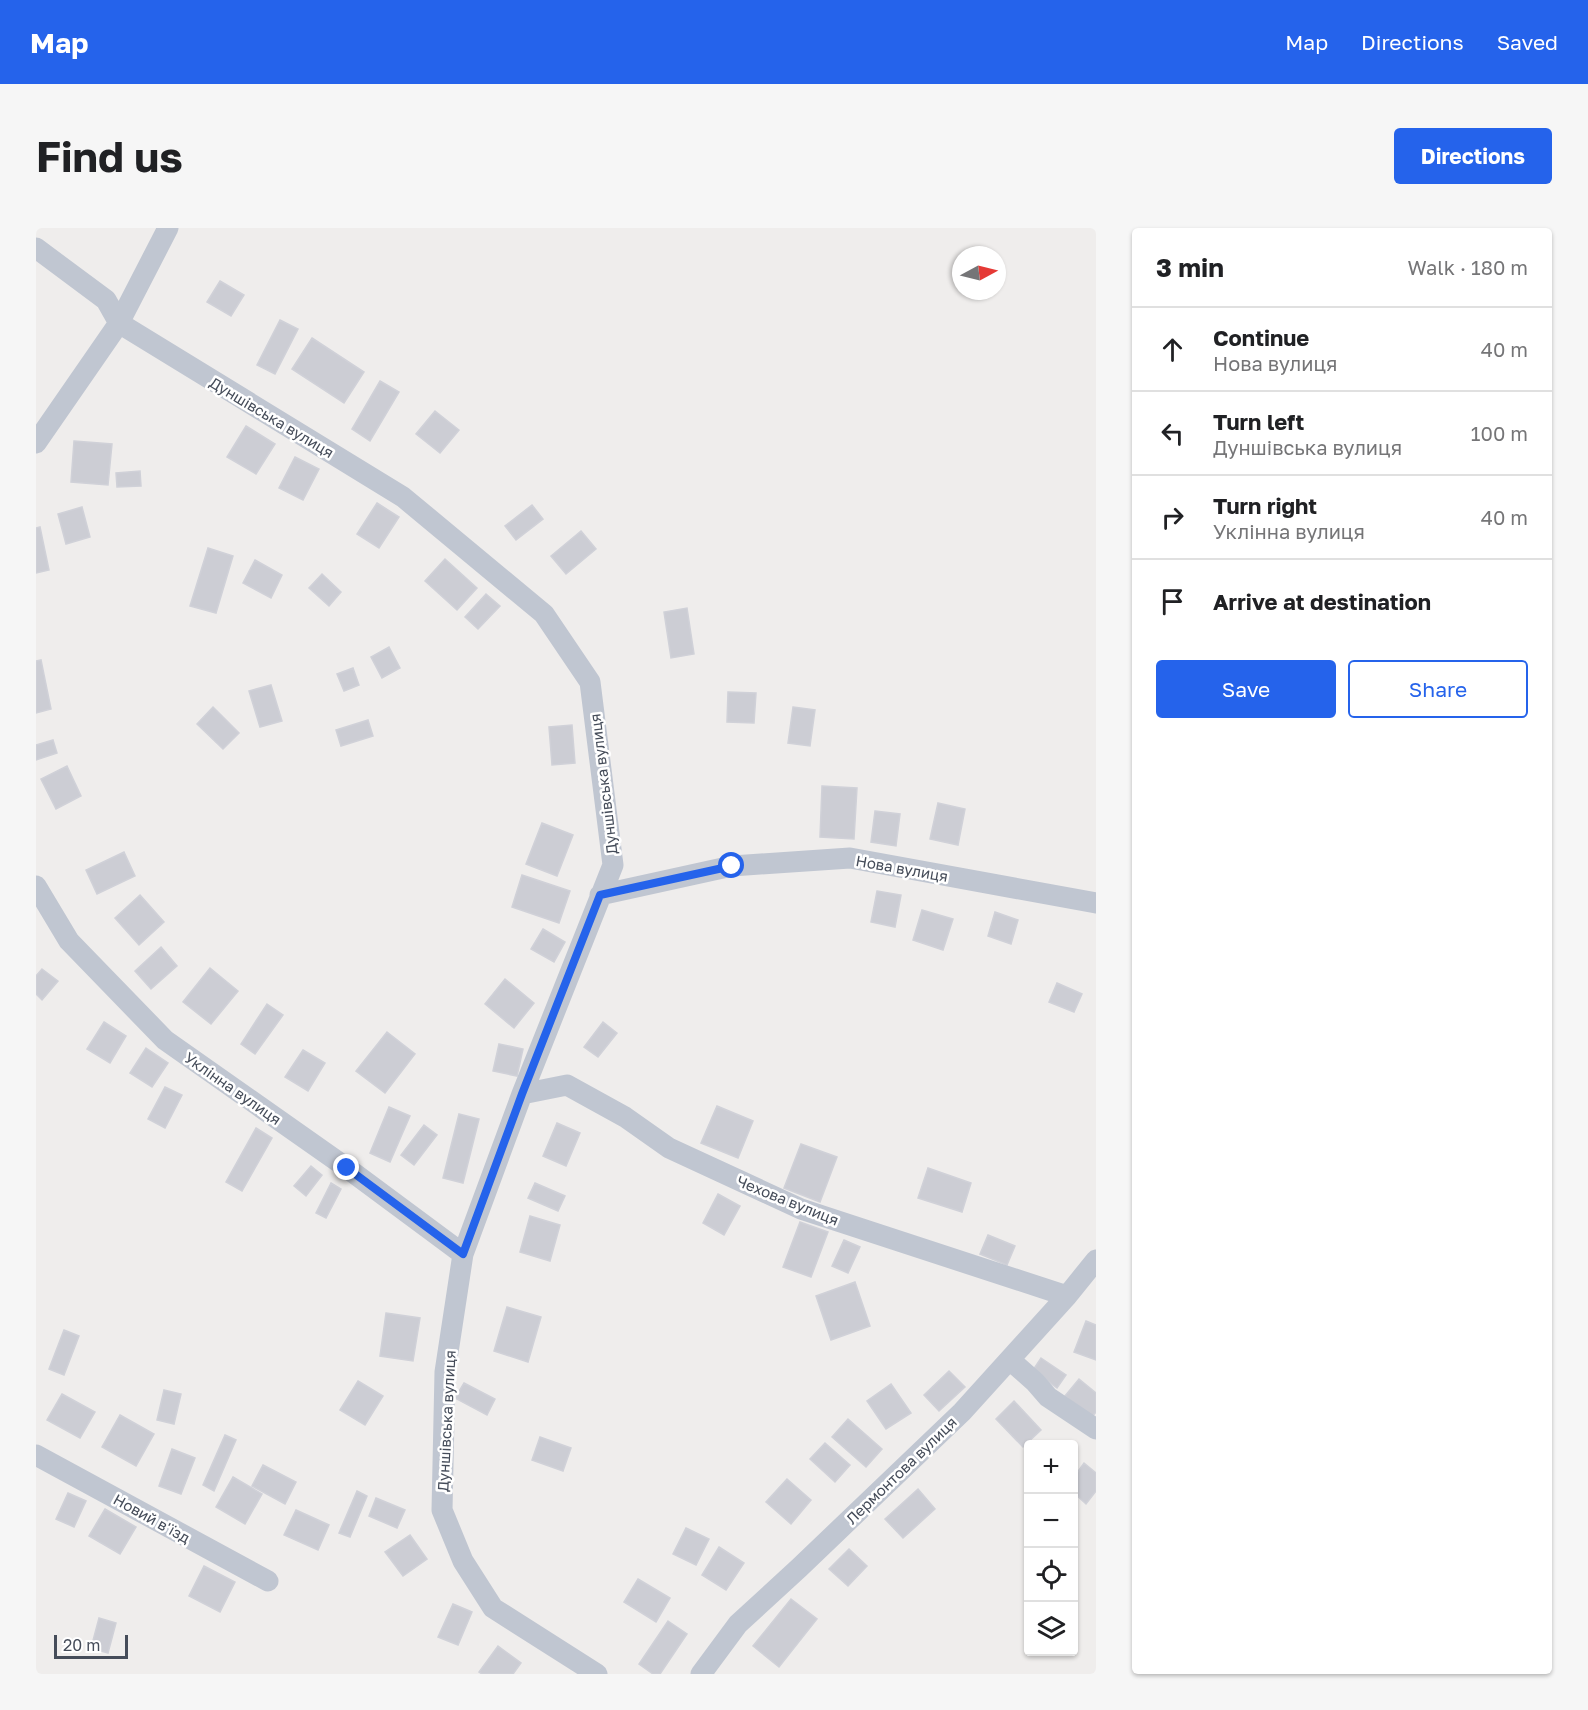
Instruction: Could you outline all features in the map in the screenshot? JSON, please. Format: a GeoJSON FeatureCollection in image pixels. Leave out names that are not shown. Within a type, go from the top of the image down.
{"type":"FeatureCollection","features":[{"type":"Feature","properties":{"kind":"street"},"geometry":{"type":"LineString","coordinates":[[36,443],[119,323],[168,228]]}},
{"type":"Feature","properties":{"kind":"street"},"geometry":{"type":"LineString","coordinates":[[36,248],[106,300],[119,323]]}},
{"type":"Feature","properties":{"kind":"street","name":"Дуншівська вулиця"},"geometry":{"type":"LineString","coordinates":[[119,323],[404,497],[544,615],[590,682],[613,865],[522,1094],[463,1254],[445,1372],[442,1510],[463,1561],[493,1608],[597,1674]]}},
{"type":"Feature","properties":{"kind":"street","name":"Нова вулиця"},"geometry":{"type":"LineString","coordinates":[[600,895],[732,866],[850,858],[1096,903]]}},
{"type":"Feature","properties":{"kind":"street","name":"Уклінна вулиця"},"geometry":{"type":"LineString","coordinates":[[36,886],[69,941],[165,1040],[337,1161],[463,1254]]}},
{"type":"Feature","properties":{"kind":"street","name":"Чехова вулиця"},"geometry":{"type":"LineString","coordinates":[[522,1094],[567,1085],[625,1118],[669,1148],[801,1209],[1067,1296]]}},
{"type":"Feature","properties":{"kind":"street","name":"Лермонтова вулиця"},"geometry":{"type":"LineString","coordinates":[[701,1674],[738,1624],[800,1568],[962,1412],[1067,1296],[1096,1260]]}},
{"type":"Feature","properties":{"kind":"street"},"geometry":{"type":"LineString","coordinates":[[1010,1359],[1048,1397],[1096,1429]]}},
{"type":"Feature","properties":{"kind":"street","name":"Новий в'їзд"},"geometry":{"type":"LineString","coordinates":[[36,1455],[268,1581]]}},
{"type":"Feature","properties":{"kind":"building"},"geometry":{"type":"Polygon","coordinates":[[[220,281],[244,295],[231,316],[207,302],[220,281]]]}},
{"type":"Feature","properties":{"kind":"building"},"geometry":{"type":"Polygon","coordinates":[[[280,320],[298,329],[275,374],[257,365],[280,320]]]}},
{"type":"Feature","properties":{"kind":"building"},"geometry":{"type":"Polygon","coordinates":[[[312,338],[364,372],[344,403],[292,369],[312,338]]]}},
{"type":"Feature","properties":{"kind":"building"},"geometry":{"type":"Polygon","coordinates":[[[380,381],[399,392],[370,441],[352,429],[380,381]]]}},
{"type":"Feature","properties":{"kind":"building"},"geometry":{"type":"Polygon","coordinates":[[[435,411],[459,430],[440,453],[416,434],[435,411]]]}},
{"type":"Feature","properties":{"kind":"building"},"geometry":{"type":"Polygon","coordinates":[[[246,426],[275,444],[256,474],[227,457],[246,426]]]}},
{"type":"Feature","properties":{"kind":"building"},"geometry":{"type":"Polygon","coordinates":[[[74,441],[112,444],[108,485],[71,482],[74,441]]]}},
{"type":"Feature","properties":{"kind":"building"},"geometry":{"type":"Polygon","coordinates":[[[295,457],[319,469],[303,500],[279,488],[295,457]]]}},
{"type":"Feature","properties":{"kind":"building"},"geometry":{"type":"Polygon","coordinates":[[[140,471],[141,486],[117,487],[116,473],[140,471]]]}},
{"type":"Feature","properties":{"kind":"building"},"geometry":{"type":"Polygon","coordinates":[[[377,503],[399,517],[379,548],[357,534],[377,503]]]}},
{"type":"Feature","properties":{"kind":"building"},"geometry":{"type":"Polygon","coordinates":[[[532,505],[543,519],[516,540],[505,526],[532,505]]]}},
{"type":"Feature","properties":{"kind":"building"},"geometry":{"type":"Polygon","coordinates":[[[82,507],[90,537],[66,544],[58,514],[82,507]]]}},
{"type":"Feature","properties":{"kind":"building"},"geometry":{"type":"Polygon","coordinates":[[[40,527],[49,570],[36,573],[36,528],[40,527]]]}},
{"type":"Feature","properties":{"kind":"building"},"geometry":{"type":"Polygon","coordinates":[[[581,531],[596,549],[566,574],[551,556],[581,531]]]}},
{"type":"Feature","properties":{"kind":"building"},"geometry":{"type":"Polygon","coordinates":[[[208,548],[233,556],[216,613],[190,606],[208,548]]]}},
{"type":"Feature","properties":{"kind":"building"},"geometry":{"type":"Polygon","coordinates":[[[445,559],[477,588],[457,610],[425,581],[445,559]]]}},
{"type":"Feature","properties":{"kind":"building"},"geometry":{"type":"Polygon","coordinates":[[[255,560],[282,575],[271,598],[243,583],[255,560]]]}},
{"type":"Feature","properties":{"kind":"building"},"geometry":{"type":"Polygon","coordinates":[[[322,574],[341,592],[329,606],[309,588],[322,574]]]}},
{"type":"Feature","properties":{"kind":"building"},"geometry":{"type":"Polygon","coordinates":[[[486,594],[500,606],[478,629],[465,617],[486,594]]]}},
{"type":"Feature","properties":{"kind":"building"},"geometry":{"type":"Polygon","coordinates":[[[687,608],[694,654],[671,658],[664,612],[687,608]]]}},
{"type":"Feature","properties":{"kind":"building"},"geometry":{"type":"Polygon","coordinates":[[[389,647],[400,668],[382,678],[371,657],[389,647]]]}},
{"type":"Feature","properties":{"kind":"building"},"geometry":{"type":"Polygon","coordinates":[[[41,660],[51,709],[36,713],[36,661],[41,660]]]}},
{"type":"Feature","properties":{"kind":"building"},"geometry":{"type":"Polygon","coordinates":[[[353,668],[359,685],[344,691],[337,674],[353,668]]]}},
{"type":"Feature","properties":{"kind":"building"},"geometry":{"type":"Polygon","coordinates":[[[271,685],[282,721],[260,727],[249,691],[271,685]]]}},
{"type":"Feature","properties":{"kind":"building"},"geometry":{"type":"Polygon","coordinates":[[[728,692],[756,693],[754,723],[727,722],[728,692]]]}},
{"type":"Feature","properties":{"kind":"building"},"geometry":{"type":"Polygon","coordinates":[[[213,707],[239,733],[223,749],[197,724],[213,707]]]}},
{"type":"Feature","properties":{"kind":"building"},"geometry":{"type":"Polygon","coordinates":[[[793,707],[815,710],[810,746],[788,743],[793,707]]]}},
{"type":"Feature","properties":{"kind":"building"},"geometry":{"type":"Polygon","coordinates":[[[368,720],[373,736],[341,746],[336,730],[368,720]]]}},
{"type":"Feature","properties":{"kind":"building"},"geometry":{"type":"Polygon","coordinates":[[[572,725],[575,763],[552,765],[549,727],[572,725]]]}},
{"type":"Feature","properties":{"kind":"building"},"geometry":{"type":"Polygon","coordinates":[[[53,740],[57,753],[36,760],[36,745],[53,740]]]}},
{"type":"Feature","properties":{"kind":"building"},"geometry":{"type":"Polygon","coordinates":[[[67,766],[81,796],[56,809],[41,779],[67,766]]]}},
{"type":"Feature","properties":{"kind":"building"},"geometry":{"type":"Polygon","coordinates":[[[822,786],[857,788],[854,839],[820,837],[822,786]]]}},
{"type":"Feature","properties":{"kind":"building"},"geometry":{"type":"Polygon","coordinates":[[[938,803],[965,809],[958,845],[930,839],[938,803]]]}},
{"type":"Feature","properties":{"kind":"building"},"geometry":{"type":"Polygon","coordinates":[[[875,811],[900,814],[896,846],[871,842],[875,811]]]}},
{"type":"Feature","properties":{"kind":"building"},"geometry":{"type":"Polygon","coordinates":[[[542,823],[573,835],[557,876],[526,864],[542,823]]]}},
{"type":"Feature","properties":{"kind":"building"},"geometry":{"type":"Polygon","coordinates":[[[124,852],[135,876],[97,894],[86,870],[124,852]]]}},
{"type":"Feature","properties":{"kind":"building"},"geometry":{"type":"Polygon","coordinates":[[[522,875],[570,891],[559,923],[512,907],[522,875]]]}},
{"type":"Feature","properties":{"kind":"building"},"geometry":{"type":"Polygon","coordinates":[[[877,891],[901,895],[895,927],[871,922],[877,891]]]}},
{"type":"Feature","properties":{"kind":"building"},"geometry":{"type":"Polygon","coordinates":[[[140,895],[164,922],[139,945],[115,918],[140,895]]]}},
{"type":"Feature","properties":{"kind":"building"},"geometry":{"type":"Polygon","coordinates":[[[922,910],[953,919],[943,950],[913,940],[922,910]]]}},
{"type":"Feature","properties":{"kind":"building"},"geometry":{"type":"Polygon","coordinates":[[[995,912],[1018,920],[1011,944],[988,936],[995,912]]]}},
{"type":"Feature","properties":{"kind":"building"},"geometry":{"type":"Polygon","coordinates":[[[543,929],[565,942],[554,962],[531,949],[543,929]]]}},
{"type":"Feature","properties":{"kind":"building"},"geometry":{"type":"Polygon","coordinates":[[[161,947],[177,966],[151,989],[135,971],[161,947]]]}},
{"type":"Feature","properties":{"kind":"building"},"geometry":{"type":"Polygon","coordinates":[[[210,968],[238,991],[211,1024],[183,1002],[210,968]]]}},
{"type":"Feature","properties":{"kind":"building"},"geometry":{"type":"Polygon","coordinates":[[[42,969],[58,981],[42,1000],[36,994],[36,976],[42,969]]]}},
{"type":"Feature","properties":{"kind":"building"},"geometry":{"type":"Polygon","coordinates":[[[505,979],[534,1003],[514,1028],[485,1004],[505,979]]]}},
{"type":"Feature","properties":{"kind":"building"},"geometry":{"type":"Polygon","coordinates":[[[1057,983],[1082,994],[1074,1012],[1049,1002],[1057,983]]]}},
{"type":"Feature","properties":{"kind":"building"},"geometry":{"type":"Polygon","coordinates":[[[267,1004],[283,1015],[255,1054],[241,1044],[267,1004]]]}},
{"type":"Feature","properties":{"kind":"building"},"geometry":{"type":"Polygon","coordinates":[[[104,1022],[126,1036],[110,1063],[87,1049],[104,1022]]]}},
{"type":"Feature","properties":{"kind":"building"},"geometry":{"type":"Polygon","coordinates":[[[603,1022],[617,1033],[598,1057],[584,1047],[603,1022]]]}},
{"type":"Feature","properties":{"kind":"building"},"geometry":{"type":"Polygon","coordinates":[[[387,1032],[415,1054],[385,1093],[356,1071],[387,1032]]]}},
{"type":"Feature","properties":{"kind":"building"},"geometry":{"type":"Polygon","coordinates":[[[499,1044],[523,1049],[517,1076],[493,1071],[499,1044]]]}},
{"type":"Feature","properties":{"kind":"building"},"geometry":{"type":"Polygon","coordinates":[[[146,1048],[168,1063],[152,1087],[130,1073],[146,1048]]]}},
{"type":"Feature","properties":{"kind":"building"},"geometry":{"type":"Polygon","coordinates":[[[303,1050],[325,1063],[308,1091],[285,1077],[303,1050]]]}},
{"type":"Feature","properties":{"kind":"building"},"geometry":{"type":"Polygon","coordinates":[[[165,1087],[182,1095],[165,1128],[148,1119],[165,1087]]]}},
{"type":"Feature","properties":{"kind":"building"},"geometry":{"type":"Polygon","coordinates":[[[717,1106],[753,1121],[738,1158],[701,1143],[717,1106]]]}},
{"type":"Feature","properties":{"kind":"building"},"geometry":{"type":"Polygon","coordinates":[[[389,1107],[410,1116],[390,1162],[370,1153],[389,1107]]]}},
{"type":"Feature","properties":{"kind":"building"},"geometry":{"type":"Polygon","coordinates":[[[459,1114],[479,1119],[463,1183],[443,1178],[459,1114]]]}},
{"type":"Feature","properties":{"kind":"building"},"geometry":{"type":"Polygon","coordinates":[[[557,1123],[580,1133],[566,1166],[543,1156],[557,1123]]]}},
{"type":"Feature","properties":{"kind":"building"},"geometry":{"type":"Polygon","coordinates":[[[424,1125],[437,1135],[414,1165],[401,1155],[424,1125]]]}},
{"type":"Feature","properties":{"kind":"building"},"geometry":{"type":"Polygon","coordinates":[[[256,1128],[272,1138],[242,1191],[226,1182],[256,1128]]]}},
{"type":"Feature","properties":{"kind":"building"},"geometry":{"type":"Polygon","coordinates":[[[801,1144],[837,1157],[820,1202],[784,1188],[801,1144]]]}},
{"type":"Feature","properties":{"kind":"building"},"geometry":{"type":"Polygon","coordinates":[[[311,1166],[322,1175],[306,1196],[294,1186],[311,1166]]]}},
{"type":"Feature","properties":{"kind":"building"},"geometry":{"type":"Polygon","coordinates":[[[928,1168],[971,1183],[962,1212],[918,1198],[928,1168]]]}},
{"type":"Feature","properties":{"kind":"building"},"geometry":{"type":"Polygon","coordinates":[[[331,1183],[341,1189],[326,1218],[316,1213],[331,1183]]]}},
{"type":"Feature","properties":{"kind":"building"},"geometry":{"type":"Polygon","coordinates":[[[535,1183],[565,1196],[558,1211],[528,1198],[535,1183]]]}},
{"type":"Feature","properties":{"kind":"building"},"geometry":{"type":"Polygon","coordinates":[[[718,1194],[740,1206],[724,1235],[703,1223],[718,1194]]]}},
{"type":"Feature","properties":{"kind":"building"},"geometry":{"type":"Polygon","coordinates":[[[530,1216],[560,1225],[550,1261],[520,1252],[530,1216]]]}},
{"type":"Feature","properties":{"kind":"building"},"geometry":{"type":"Polygon","coordinates":[[[800,1222],[828,1232],[811,1277],[783,1267],[800,1222]]]}},
{"type":"Feature","properties":{"kind":"building"},"geometry":{"type":"Polygon","coordinates":[[[988,1235],[1015,1246],[1007,1265],[980,1254],[988,1235]]]}},
{"type":"Feature","properties":{"kind":"building"},"geometry":{"type":"Polygon","coordinates":[[[844,1240],[860,1247],[848,1273],[832,1266],[844,1240]]]}},
{"type":"Feature","properties":{"kind":"building"},"geometry":{"type":"Polygon","coordinates":[[[855,1282],[870,1326],[831,1340],[816,1296],[855,1282]]]}},
{"type":"Feature","properties":{"kind":"building"},"geometry":{"type":"Polygon","coordinates":[[[507,1307],[541,1317],[528,1362],[494,1351],[507,1307]]]}},
{"type":"Feature","properties":{"kind":"building"},"geometry":{"type":"Polygon","coordinates":[[[386,1313],[420,1318],[413,1361],[380,1356],[386,1313]]]}},
{"type":"Feature","properties":{"kind":"building"},"geometry":{"type":"Polygon","coordinates":[[[1086,1321],[1096,1325],[1096,1360],[1074,1352],[1086,1321]]]}},
{"type":"Feature","properties":{"kind":"building"},"geometry":{"type":"Polygon","coordinates":[[[64,1330],[79,1336],[64,1375],[49,1369],[64,1330]]]}},
{"type":"Feature","properties":{"kind":"building"},"geometry":{"type":"Polygon","coordinates":[[[1041,1358],[1066,1375],[1057,1388],[1033,1370],[1041,1358]]]}},
{"type":"Feature","properties":{"kind":"building"},"geometry":{"type":"Polygon","coordinates":[[[949,1371],[965,1387],[939,1411],[924,1395],[949,1371]]]}},
{"type":"Feature","properties":{"kind":"building"},"geometry":{"type":"Polygon","coordinates":[[[1079,1379],[1096,1393],[1096,1412],[1091,1418],[1065,1396],[1079,1379]]]}},
{"type":"Feature","properties":{"kind":"building"},"geometry":{"type":"Polygon","coordinates":[[[358,1381],[383,1396],[365,1425],[340,1410],[358,1381]]]}},
{"type":"Feature","properties":{"kind":"building"},"geometry":{"type":"Polygon","coordinates":[[[464,1383],[495,1399],[487,1415],[455,1398],[464,1383]]]}},
{"type":"Feature","properties":{"kind":"building"},"geometry":{"type":"Polygon","coordinates":[[[891,1384],[911,1413],[886,1429],[867,1401],[891,1384]]]}},
{"type":"Feature","properties":{"kind":"building"},"geometry":{"type":"Polygon","coordinates":[[[164,1390],[181,1394],[174,1424],[157,1420],[164,1390]]]}},
{"type":"Feature","properties":{"kind":"building"},"geometry":{"type":"Polygon","coordinates":[[[62,1394],[95,1412],[80,1438],[47,1420],[62,1394]]]}},
{"type":"Feature","properties":{"kind":"building"},"geometry":{"type":"Polygon","coordinates":[[[1014,1401],[1041,1430],[1030,1440],[1024,1440],[1023,1447],[996,1419],[1014,1401]]]}},
{"type":"Feature","properties":{"kind":"building"},"geometry":{"type":"Polygon","coordinates":[[[120,1415],[154,1434],[136,1466],[102,1447],[120,1415]]]}},
{"type":"Feature","properties":{"kind":"building"},"geometry":{"type":"Polygon","coordinates":[[[848,1419],[882,1449],[866,1467],[832,1437],[848,1419]]]}},
{"type":"Feature","properties":{"kind":"building"},"geometry":{"type":"Polygon","coordinates":[[[225,1435],[236,1440],[214,1491],[203,1485],[225,1435]]]}},
{"type":"Feature","properties":{"kind":"building"},"geometry":{"type":"Polygon","coordinates":[[[540,1437],[571,1448],[563,1471],[532,1460],[540,1437]]]}},
{"type":"Feature","properties":{"kind":"building"},"geometry":{"type":"Polygon","coordinates":[[[825,1443],[850,1465],[835,1482],[810,1459],[825,1443]]]}},
{"type":"Feature","properties":{"kind":"building"},"geometry":{"type":"Polygon","coordinates":[[[172,1449],[195,1458],[181,1494],[159,1486],[172,1449]]]}},
{"type":"Feature","properties":{"kind":"building"},"geometry":{"type":"Polygon","coordinates":[[[1084,1463],[1096,1473],[1096,1491],[1086,1504],[1078,1497],[1078,1471],[1084,1463]]]}},
{"type":"Feature","properties":{"kind":"building"},"geometry":{"type":"Polygon","coordinates":[[[263,1465],[296,1482],[285,1504],[252,1486],[263,1465]]]}},
{"type":"Feature","properties":{"kind":"building"},"geometry":{"type":"Polygon","coordinates":[[[233,1477],[262,1494],[245,1524],[216,1507],[233,1477]]]}},
{"type":"Feature","properties":{"kind":"building"},"geometry":{"type":"Polygon","coordinates":[[[787,1479],[811,1500],[791,1524],[766,1502],[787,1479]]]}},
{"type":"Feature","properties":{"kind":"building"},"geometry":{"type":"Polygon","coordinates":[[[918,1489],[935,1509],[903,1538],[885,1519],[918,1489]]]}},
{"type":"Feature","properties":{"kind":"building"},"geometry":{"type":"Polygon","coordinates":[[[357,1491],[367,1496],[350,1537],[339,1533],[357,1491]]]}},
{"type":"Feature","properties":{"kind":"building"},"geometry":{"type":"Polygon","coordinates":[[[68,1493],[86,1501],[74,1527],[56,1519],[68,1493]]]}},
{"type":"Feature","properties":{"kind":"building"},"geometry":{"type":"Polygon","coordinates":[[[376,1498],[405,1510],[397,1528],[369,1516],[376,1498]]]}},
{"type":"Feature","properties":{"kind":"building"},"geometry":{"type":"Polygon","coordinates":[[[105,1509],[136,1527],[120,1554],[89,1536],[105,1509]]]}},
{"type":"Feature","properties":{"kind":"building"},"geometry":{"type":"Polygon","coordinates":[[[296,1510],[329,1525],[318,1550],[284,1535],[296,1510]]]}},
{"type":"Feature","properties":{"kind":"building"},"geometry":{"type":"Polygon","coordinates":[[[686,1528],[709,1539],[696,1565],[673,1554],[686,1528]]]}},
{"type":"Feature","properties":{"kind":"building"},"geometry":{"type":"Polygon","coordinates":[[[410,1535],[427,1559],[403,1576],[385,1552],[410,1535]]]}},
{"type":"Feature","properties":{"kind":"building"},"geometry":{"type":"Polygon","coordinates":[[[719,1547],[744,1563],[726,1590],[702,1575],[719,1547]]]}},
{"type":"Feature","properties":{"kind":"building"},"geometry":{"type":"Polygon","coordinates":[[[849,1549],[867,1566],[848,1586],[829,1569],[849,1549]]]}},
{"type":"Feature","properties":{"kind":"building"},"geometry":{"type":"Polygon","coordinates":[[[204,1566],[235,1582],[220,1612],[189,1596],[204,1566]]]}},
{"type":"Feature","properties":{"kind":"building"},"geometry":{"type":"Polygon","coordinates":[[[638,1579],[670,1598],[656,1622],[624,1602],[638,1579]]]}},
{"type":"Feature","properties":{"kind":"building"},"geometry":{"type":"Polygon","coordinates":[[[791,1599],[817,1619],[779,1667],[753,1646],[791,1599]]]}},
{"type":"Feature","properties":{"kind":"building"},"geometry":{"type":"Polygon","coordinates":[[[453,1604],[472,1612],[458,1645],[438,1637],[453,1604]]]}},
{"type":"Feature","properties":{"kind":"building"},"geometry":{"type":"Polygon","coordinates":[[[99,1618],[116,1623],[108,1653],[91,1648],[99,1618]]]}},
{"type":"Feature","properties":{"kind":"building"},"geometry":{"type":"Polygon","coordinates":[[[668,1621],[687,1634],[660,1674],[653,1674],[639,1664],[668,1621]]]}},
{"type":"Feature","properties":{"kind":"building"},"geometry":{"type":"Polygon","coordinates":[[[498,1646],[521,1663],[513,1674],[482,1674],[479,1672],[498,1646]]]}},
{"type":"Feature","properties":{"kind":"route"},"geometry":{"type":"LineString","coordinates":[[347,1168],[463,1254],[522,1094],[600,895],[732,866]]}}]}
